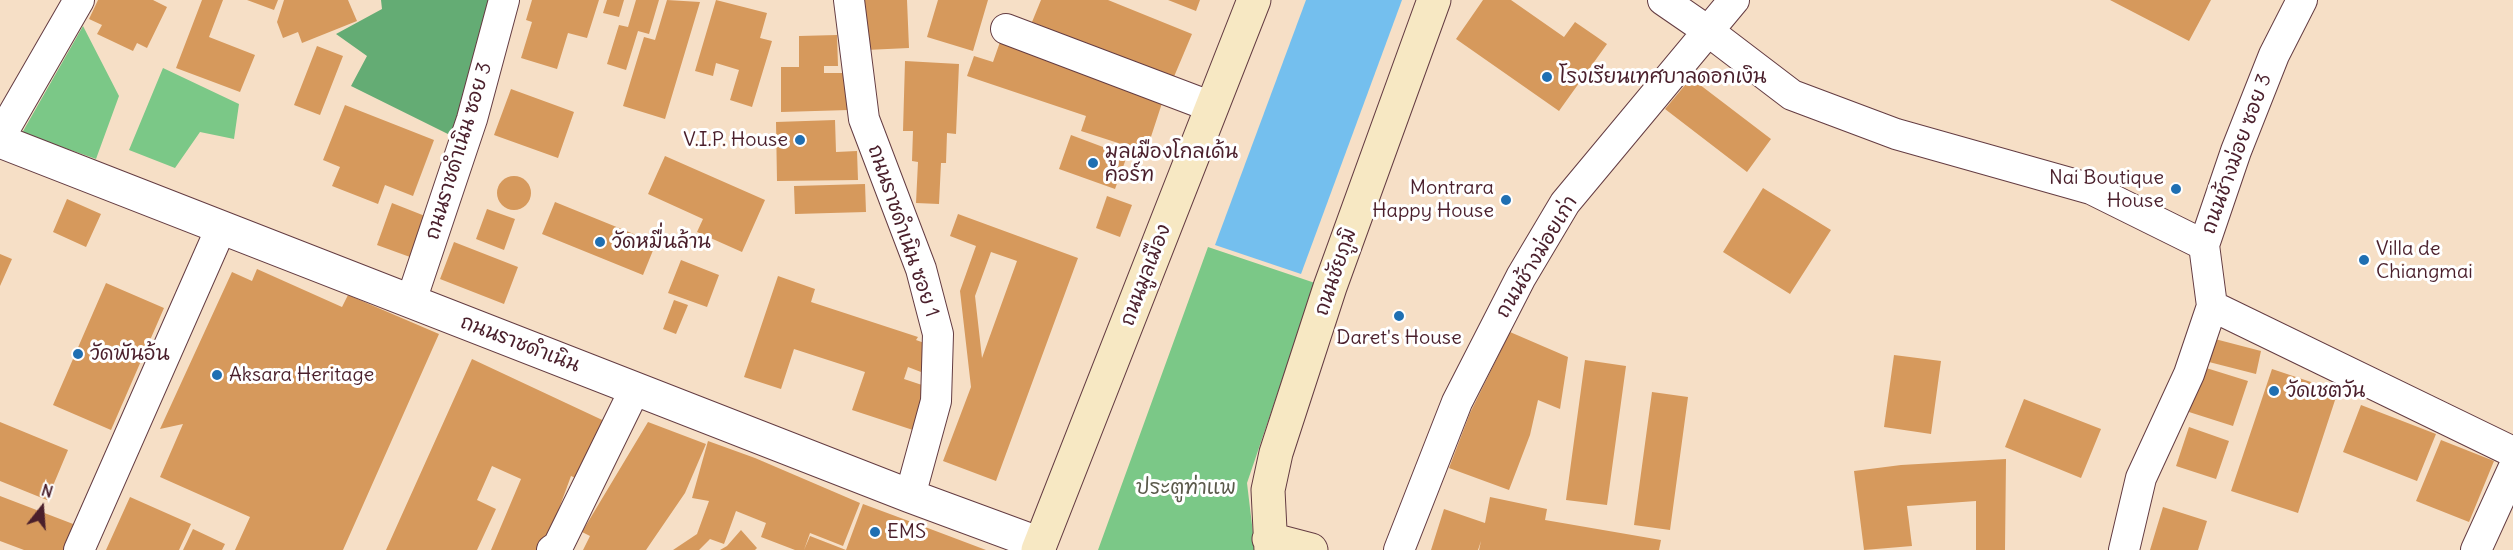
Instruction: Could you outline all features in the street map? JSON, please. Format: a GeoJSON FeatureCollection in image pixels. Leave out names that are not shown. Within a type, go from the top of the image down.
{"type":"FeatureCollection","features":[{"type":"Feature","properties":{"kind":"main road","name":"ถนนมูลเมือง"},"geometry":{"type":"LineString","coordinates":[[1039,547],[1254,0]]}},
{"type":"Feature","properties":{"kind":"main road","name":"ถนนชัยภูมิ"},"geometry":{"type":"LineString","coordinates":[[1270,544],[1268,490],[1276,453],[1330,286],[1434,0]]}},
{"type":"Feature","properties":{"kind":"main road"},"geometry":{"type":"LineString","coordinates":[[1270,544],[1311,550]]}},
{"type":"Feature","properties":{"kind":"street"},"geometry":{"type":"LineString","coordinates":[[0,139],[79,0]]}},
{"type":"Feature","properties":{"kind":"street","name":"ถนนราชดำเนิน ซอย 3"},"geometry":{"type":"LineString","coordinates":[[411,301],[472,119],[504,0]]}},
{"type":"Feature","properties":{"kind":"street","name":"ถนนราชดำเนิน ซอย 1"},"geometry":{"type":"LineString","coordinates":[[849,0],[864,119],[921,269],[938,334],[936,401],[910,496]]}},
{"type":"Feature","properties":{"kind":"street"},"geometry":{"type":"LineString","coordinates":[[1663,0],[1792,95],[1896,134],[2091,189],[2204,245]]}},
{"type":"Feature","properties":{"kind":"street","name":"ถนนช้างม่อยเก่า"},"geometry":{"type":"LineString","coordinates":[[1399,550],[1456,402],[1521,277],[1559,212],[1734,0]]}},
{"type":"Feature","properties":{"kind":"street","name":"ถนนช้างม่อย ซอย 3"},"geometry":{"type":"LineString","coordinates":[[2124,550],[2140,478],[2189,375],[2212,306],[2204,245],[2236,151],[2274,56],[2302,0]]}},
{"type":"Feature","properties":{"kind":"street"},"geometry":{"type":"LineString","coordinates":[[1005,29],[1212,107]]}},
{"type":"Feature","properties":{"kind":"street","name":"ถนนราชดำเนิน"},"geometry":{"type":"LineString","coordinates":[[0,139],[1039,547]]}},
{"type":"Feature","properties":{"kind":"street"},"geometry":{"type":"LineString","coordinates":[[79,550],[222,228]]}},
{"type":"Feature","properties":{"kind":"street"},"geometry":{"type":"LineString","coordinates":[[2212,306],[2513,452]]}},
{"type":"Feature","properties":{"kind":"street"},"geometry":{"type":"LineString","coordinates":[[552,550],[558,546],[635,389]]}},
{"type":"Feature","properties":{"kind":"street"},"geometry":{"type":"LineString","coordinates":[[2476,550],[2513,469]]}},
{"type":"Feature","properties":{"kind":"green space"},"geometry":{"type":"Polygon","coordinates":[[[381,0],[490,0],[456,138],[351,86],[367,56],[336,34],[382,9],[381,0]]]}},
{"type":"Feature","properties":{"kind":"green space"},"geometry":{"type":"Polygon","coordinates":[[[83,26],[119,96],[96,159],[22,133],[83,26]]]}},
{"type":"Feature","properties":{"kind":"green space"},"geometry":{"type":"Polygon","coordinates":[[[163,68],[239,104],[234,139],[200,132],[175,168],[129,150],[163,68]]]}},
{"type":"Feature","properties":{"kind":"green space","name":"ประตูท่าแพ"},"geometry":{"type":"Polygon","coordinates":[[[1208,247],[1315,283],[1247,483],[1255,550],[1098,550],[1208,247]]]}},
{"type":"Feature","properties":{"kind":"water"},"geometry":{"type":"Polygon","coordinates":[[[1306,0],[1402,0],[1301,274],[1215,245],[1306,0]]]}},
{"type":"Feature","properties":{"kind":"building"},"geometry":{"type":"Polygon","coordinates":[[[98,0],[153,0],[167,7],[147,48],[137,43],[133,51],[97,34],[102,25],[89,19],[98,0]]]}},
{"type":"Feature","properties":{"kind":"building"},"geometry":{"type":"Polygon","coordinates":[[[202,0],[223,0],[209,37],[255,55],[240,92],[176,68],[202,0]]]}},
{"type":"Feature","properties":{"kind":"building"},"geometry":{"type":"Polygon","coordinates":[[[247,0],[278,0],[274,10],[247,0]]]}},
{"type":"Feature","properties":{"kind":"building"},"geometry":{"type":"Polygon","coordinates":[[[284,0],[348,0],[357,21],[302,43],[298,32],[283,38],[277,22],[284,0]]]}},
{"type":"Feature","properties":{"kind":"building"},"geometry":{"type":"Polygon","coordinates":[[[532,0],[599,0],[587,38],[568,33],[557,69],[521,58],[532,22],[526,20],[532,0]]]}},
{"type":"Feature","properties":{"kind":"building"},"geometry":{"type":"Polygon","coordinates":[[[607,0],[624,0],[619,17],[603,13],[607,0]]]}},
{"type":"Feature","properties":{"kind":"building"},"geometry":{"type":"Polygon","coordinates":[[[636,0],[659,0],[649,34],[638,31],[626,70],[607,64],[619,25],[628,27],[636,0]]]}},
{"type":"Feature","properties":{"kind":"building"},"geometry":{"type":"Polygon","coordinates":[[[667,0],[700,2],[665,119],[623,106],[644,37],[655,40],[667,0]]]}},
{"type":"Feature","properties":{"kind":"building"},"geometry":{"type":"Polygon","coordinates":[[[716,0],[767,13],[760,38],[772,41],[752,107],[730,100],[739,70],[716,63],[713,76],[695,71],[716,0]]]}},
{"type":"Feature","properties":{"kind":"building"},"geometry":{"type":"Polygon","coordinates":[[[864,0],[907,0],[909,48],[866,50],[864,0]]]}},
{"type":"Feature","properties":{"kind":"building"},"geometry":{"type":"Polygon","coordinates":[[[938,0],[988,0],[973,51],[927,37],[938,0]]]}},
{"type":"Feature","properties":{"kind":"building"},"geometry":{"type":"Polygon","coordinates":[[[1041,0],[1108,0],[1192,34],[1173,79],[1032,22],[1041,0]]]}},
{"type":"Feature","properties":{"kind":"building"},"geometry":{"type":"Polygon","coordinates":[[[1168,0],[1200,0],[1196,11],[1168,0]]]}},
{"type":"Feature","properties":{"kind":"building","name":"โรงเรียนเทศบาลดอกเงิน"},"geometry":{"type":"Polygon","coordinates":[[[1483,0],[1511,0],[1564,37],[1575,22],[1607,44],[1559,111],[1456,39],[1483,0]]]}},
{"type":"Feature","properties":{"kind":"building"},"geometry":{"type":"Polygon","coordinates":[[[2110,0],[2211,0],[2189,41],[2110,0]]]}},
{"type":"Feature","properties":{"kind":"building"},"geometry":{"type":"Polygon","coordinates":[[[837,35],[838,66],[824,66],[824,73],[848,73],[849,110],[781,112],[781,67],[799,67],[799,36],[837,35]]]}},
{"type":"Feature","properties":{"kind":"building"},"geometry":{"type":"Polygon","coordinates":[[[1000,42],[1164,97],[1146,152],[1081,131],[1086,116],[967,76],[974,56],[993,62],[1000,42]]]}},
{"type":"Feature","properties":{"kind":"building"},"geometry":{"type":"Polygon","coordinates":[[[317,46],[343,56],[320,115],[294,105],[317,46]]]}},
{"type":"Feature","properties":{"kind":"building"},"geometry":{"type":"Polygon","coordinates":[[[905,61],[959,64],[956,134],[947,133],[946,163],[941,163],[939,204],[916,203],[918,162],[912,161],[913,131],[903,131],[905,61]]]}},
{"type":"Feature","properties":{"kind":"building"},"geometry":{"type":"Polygon","coordinates":[[[1691,78],[1771,139],[1747,172],[1665,109],[1691,78]]]}},
{"type":"Feature","properties":{"kind":"building"},"geometry":{"type":"Polygon","coordinates":[[[511,89],[574,112],[558,158],[494,135],[511,89]]]}},
{"type":"Feature","properties":{"kind":"building"},"geometry":{"type":"Polygon","coordinates":[[[345,105],[434,140],[413,196],[385,185],[378,204],[332,186],[340,167],[323,160],[345,105]]]}},
{"type":"Feature","properties":{"kind":"building"},"geometry":{"type":"Polygon","coordinates":[[[835,120],[836,152],[857,151],[858,180],[777,181],[776,122],[835,120]]]}},
{"type":"Feature","properties":{"kind":"building","name":"มูลเมืองโกลเด้น คอร์ท"},"geometry":{"type":"Polygon","coordinates":[[[1071,135],[1127,156],[1115,189],[1059,169],[1071,135]]]}},
{"type":"Feature","properties":{"kind":"building"},"geometry":{"type":"Polygon","coordinates":[[[665,156],[765,200],[742,252],[697,232],[703,219],[648,194],[665,156]]]}},
{"type":"Feature","properties":{"kind":"building"},"geometry":{"type":"Polygon","coordinates":[[[514,176],[526,181],[531,193],[526,205],[514,210],[502,205],[497,193],[502,181],[514,176]]]}},
{"type":"Feature","properties":{"kind":"building"},"geometry":{"type":"Polygon","coordinates":[[[865,184],[866,212],[795,214],[794,186],[865,184]]]}},
{"type":"Feature","properties":{"kind":"building"},"geometry":{"type":"Polygon","coordinates":[[[1763,188],[1831,230],[1790,294],[1723,252],[1763,188]]]}},
{"type":"Feature","properties":{"kind":"building"},"geometry":{"type":"Polygon","coordinates":[[[1107,196],[1132,205],[1120,237],[1096,228],[1107,196]]]}},
{"type":"Feature","properties":{"kind":"building"},"geometry":{"type":"Polygon","coordinates":[[[67,199],[101,214],[86,247],[53,232],[67,199]]]}},
{"type":"Feature","properties":{"kind":"building"},"geometry":{"type":"Polygon","coordinates":[[[555,202],[656,243],[643,275],[542,234],[555,202]]]}},
{"type":"Feature","properties":{"kind":"building"},"geometry":{"type":"Polygon","coordinates":[[[392,203],[425,216],[410,257],[377,245],[392,203]]]}},
{"type":"Feature","properties":{"kind":"building"},"geometry":{"type":"Polygon","coordinates":[[[487,209],[515,219],[504,250],[476,239],[487,209]]]}},
{"type":"Feature","properties":{"kind":"building"},"geometry":{"type":"Polygon","coordinates":[[[958,214],[1078,258],[996,481],[943,461],[971,387],[960,291],[976,246],[950,236],[958,214]],[[991,252],[975,296],[982,358],[1017,261],[991,252]]]}},
{"type":"Feature","properties":{"kind":"building"},"geometry":{"type":"Polygon","coordinates":[[[454,242],[518,267],[504,304],[440,279],[454,242]]]}},
{"type":"Feature","properties":{"kind":"building"},"geometry":{"type":"Polygon","coordinates":[[[0,254],[12,259],[0,286],[0,254]]]}},
{"type":"Feature","properties":{"kind":"building"},"geometry":{"type":"Polygon","coordinates":[[[681,260],[719,275],[707,307],[668,293],[681,260]]]}},
{"type":"Feature","properties":{"kind":"building"},"geometry":{"type":"Polygon","coordinates":[[[257,269],[342,307],[348,295],[439,334],[343,550],[235,550],[250,517],[160,477],[183,424],[160,429],[232,272],[252,281],[257,269]]]}},
{"type":"Feature","properties":{"kind":"building"},"geometry":{"type":"Polygon","coordinates":[[[778,276],[815,289],[811,302],[918,337],[916,340],[930,345],[921,372],[908,367],[904,379],[931,388],[916,431],[852,410],[865,372],[794,349],[781,389],[744,377],[778,276]]]}},
{"type":"Feature","properties":{"kind":"building","name":"วัดพันอ้น"},"geometry":{"type":"Polygon","coordinates":[[[106,283],[164,308],[111,430],[53,405],[106,283]]]}},
{"type":"Feature","properties":{"kind":"building"},"geometry":{"type":"Polygon","coordinates":[[[674,300],[688,305],[676,334],[663,329],[674,300]]]}},
{"type":"Feature","properties":{"kind":"building"},"geometry":{"type":"Polygon","coordinates":[[[1510,332],[1568,357],[1560,409],[1538,400],[1530,435],[1509,490],[1449,468],[1470,413],[1510,332]]]}},
{"type":"Feature","properties":{"kind":"building"},"geometry":{"type":"Polygon","coordinates":[[[2215,339],[2261,351],[2256,374],[2209,362],[2215,339]]]}},
{"type":"Feature","properties":{"kind":"building"},"geometry":{"type":"Polygon","coordinates":[[[1894,355],[1941,361],[1931,434],[1884,427],[1894,355]]]}},
{"type":"Feature","properties":{"kind":"building"},"geometry":{"type":"Polygon","coordinates":[[[472,359],[613,425],[585,482],[571,476],[545,547],[541,550],[491,550],[521,479],[492,466],[477,500],[496,509],[477,550],[386,550],[472,359]]]}},
{"type":"Feature","properties":{"kind":"building"},"geometry":{"type":"Polygon","coordinates":[[[1585,360],[1626,366],[1607,505],[1566,500],[1585,360]]]}},
{"type":"Feature","properties":{"kind":"building"},"geometry":{"type":"Polygon","coordinates":[[[2203,367],[2248,381],[2233,426],[2189,412],[2203,367]]]}},
{"type":"Feature","properties":{"kind":"building"},"geometry":{"type":"Polygon","coordinates":[[[2272,369],[2338,391],[2298,513],[2231,491],[2272,369]]]}},
{"type":"Feature","properties":{"kind":"building"},"geometry":{"type":"Polygon","coordinates":[[[1652,392],[1688,397],[1670,530],[1634,525],[1652,392]]]}},
{"type":"Feature","properties":{"kind":"building"},"geometry":{"type":"Polygon","coordinates":[[[2024,399],[2101,429],[2081,478],[2005,447],[2024,399]]]}},
{"type":"Feature","properties":{"kind":"building"},"geometry":{"type":"Polygon","coordinates":[[[2361,405],[2436,434],[2417,481],[2343,452],[2361,405]]]}},
{"type":"Feature","properties":{"kind":"building"},"geometry":{"type":"Polygon","coordinates":[[[0,422],[68,450],[47,500],[0,481],[0,422]]]}},
{"type":"Feature","properties":{"kind":"building"},"geometry":{"type":"Polygon","coordinates":[[[648,422],[706,444],[685,493],[646,550],[583,550],[590,536],[582,532],[648,422]]]}},
{"type":"Feature","properties":{"kind":"building"},"geometry":{"type":"Polygon","coordinates":[[[2189,427],[2229,441],[2216,479],[2176,466],[2189,427]]]}},
{"type":"Feature","properties":{"kind":"building"},"geometry":{"type":"Polygon","coordinates":[[[2441,440],[2494,461],[2469,522],[2416,501],[2441,440]]]}},
{"type":"Feature","properties":{"kind":"building"},"geometry":{"type":"Polygon","coordinates":[[[708,441],[755,458],[860,503],[843,546],[810,533],[804,550],[795,550],[761,537],[766,523],[736,511],[724,544],[710,539],[699,550],[673,550],[697,534],[709,501],[692,498],[708,441]]]}},
{"type":"Feature","properties":{"kind":"building"},"geometry":{"type":"Polygon","coordinates":[[[2006,459],[2005,550],[1976,550],[1976,501],[1907,506],[1912,546],[1864,550],[1854,471],[1901,465],[2006,459]]]}},
{"type":"Feature","properties":{"kind":"building"},"geometry":{"type":"Polygon","coordinates":[[[0,496],[81,527],[72,550],[24,550],[0,541],[0,496]]]}},
{"type":"Feature","properties":{"kind":"building"},"geometry":{"type":"Polygon","coordinates":[[[130,497],[191,524],[179,550],[106,550],[130,497]]]}},
{"type":"Feature","properties":{"kind":"building"},"geometry":{"type":"Polygon","coordinates":[[[1490,497],[1547,509],[1545,520],[1661,540],[1659,550],[1479,550],[1481,541],[1478,550],[1431,550],[1444,509],[1485,523],[1490,497]]]}},
{"type":"Feature","properties":{"kind":"building"},"geometry":{"type":"Polygon","coordinates":[[[863,504],[986,550],[846,550],[863,504]]]}},
{"type":"Feature","properties":{"kind":"building"},"geometry":{"type":"Polygon","coordinates":[[[2163,507],[2207,521],[2198,550],[2150,550],[2163,507]]]}},
{"type":"Feature","properties":{"kind":"building"},"geometry":{"type":"Polygon","coordinates":[[[193,529],[225,544],[222,550],[183,550],[193,529]]]}},
{"type":"Feature","properties":{"kind":"building"},"geometry":{"type":"Polygon","coordinates":[[[741,530],[757,548],[755,550],[720,550],[727,546],[741,530]]]}},
{"type":"Feature","properties":{"kind":"building"},"geometry":{"type":"Polygon","coordinates":[[[810,536],[846,550],[804,550],[810,536]]]}},
{"type":"Feature","properties":{"kind":"place","name":"โรงเรียนเทศบาลดอกเงิน"},"geometry":{"type":"Point","coordinates":[1547,77]}},
{"type":"Feature","properties":{"kind":"place","name":"V.I.P. House"},"geometry":{"type":"Point","coordinates":[800,140]}},
{"type":"Feature","properties":{"kind":"place","name":"มูลเมืองโกลเด้น คอร์ท"},"geometry":{"type":"Point","coordinates":[1093,163]}},
{"type":"Feature","properties":{"kind":"place","name":"Nai Boutique House"},"geometry":{"type":"Point","coordinates":[2176,189]}},
{"type":"Feature","properties":{"kind":"place","name":"Montrara Happy House"},"geometry":{"type":"Point","coordinates":[1506,200]}},
{"type":"Feature","properties":{"kind":"place","name":"วัดหมื่นล้าน"},"geometry":{"type":"Point","coordinates":[600,242]}},
{"type":"Feature","properties":{"kind":"place","name":"Villa de Chiangmai"},"geometry":{"type":"Point","coordinates":[2364,260]}},
{"type":"Feature","properties":{"kind":"place","name":"Daret's House"},"geometry":{"type":"Point","coordinates":[1399,316]}},
{"type":"Feature","properties":{"kind":"place","name":"วัดพันอ้น"},"geometry":{"type":"Point","coordinates":[78,354]}},
{"type":"Feature","properties":{"kind":"place","name":"Aksara Heritage"},"geometry":{"type":"Point","coordinates":[217,375]}},
{"type":"Feature","properties":{"kind":"place","name":"วัดเชตวัน"},"geometry":{"type":"Point","coordinates":[2274,391]}},
{"type":"Feature","properties":{"kind":"place","name":"EMS"},"geometry":{"type":"Point","coordinates":[875,532]}}]}
